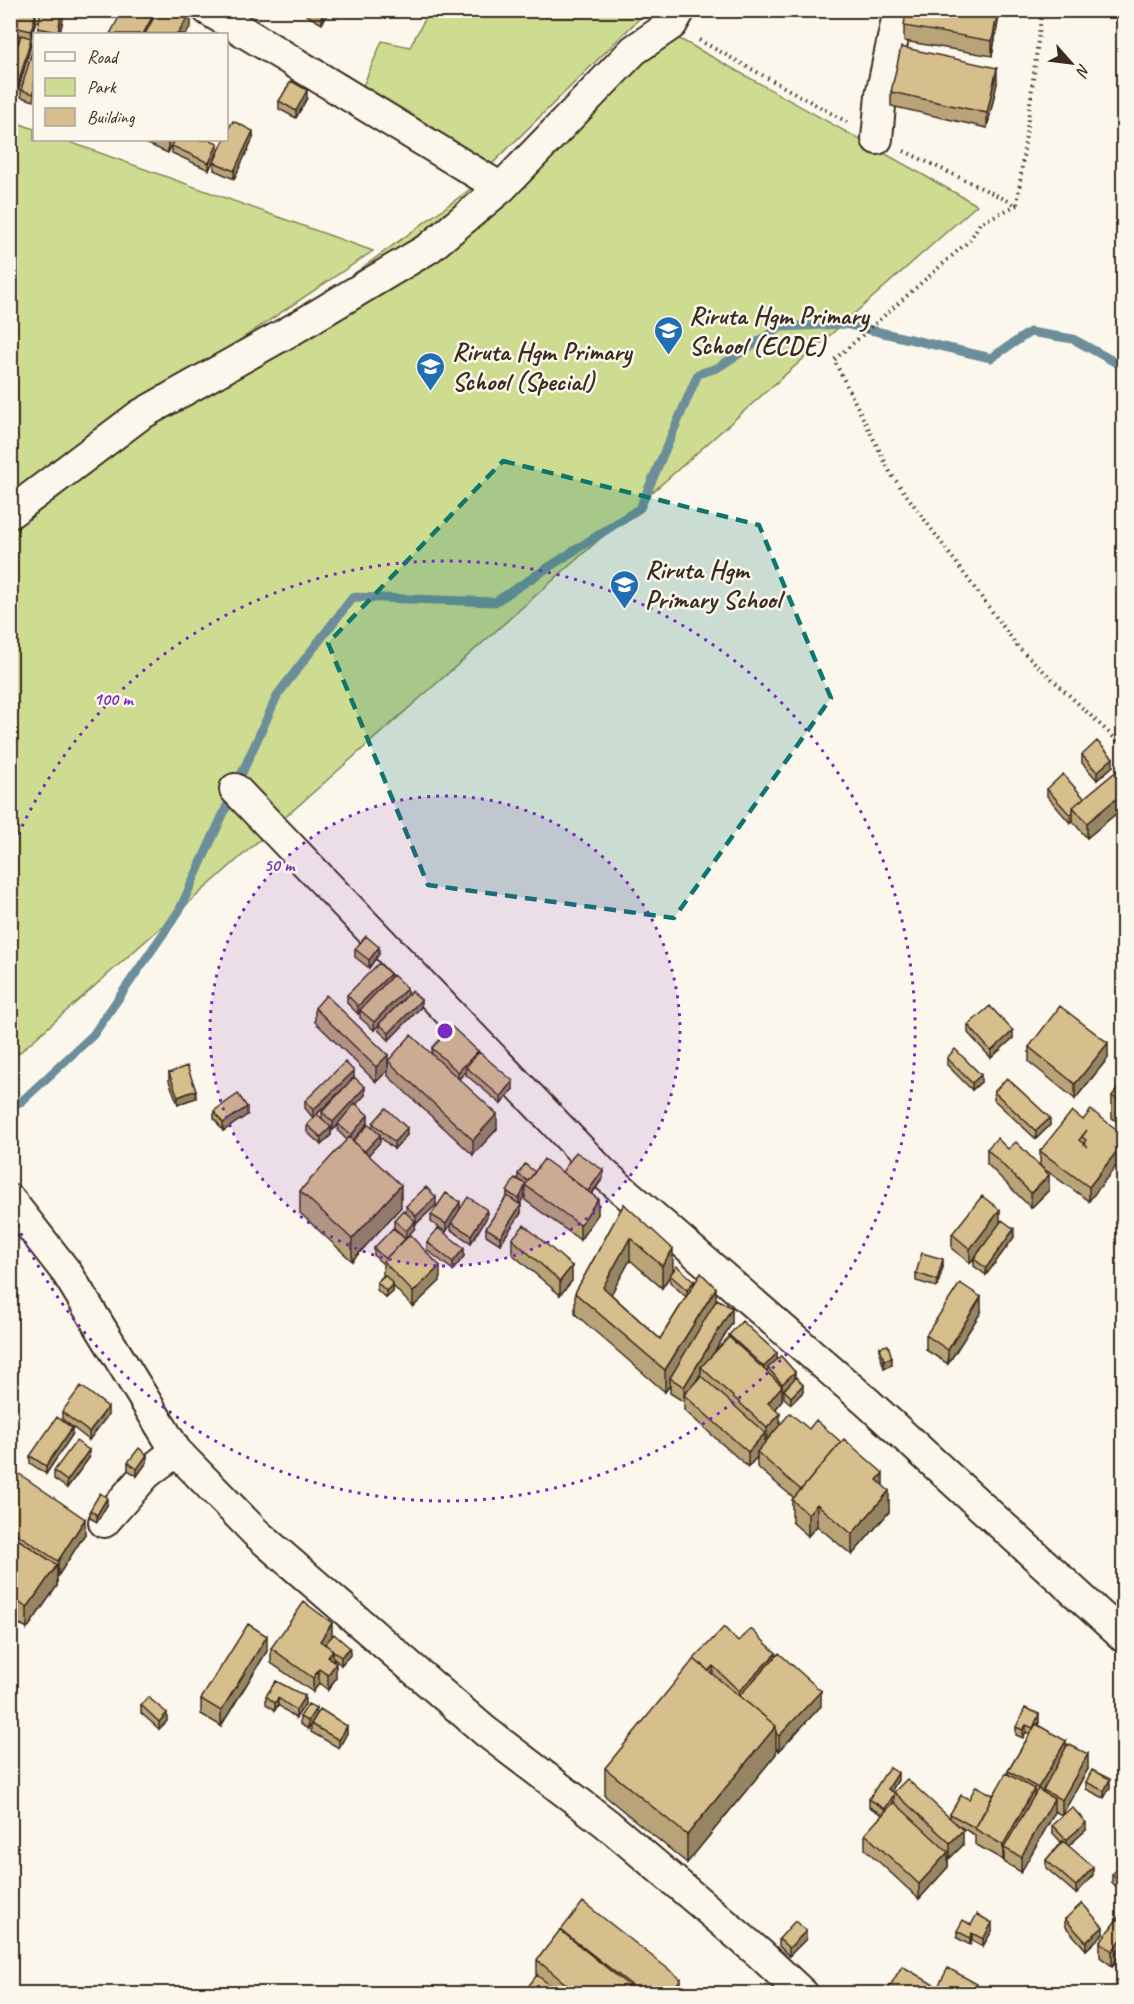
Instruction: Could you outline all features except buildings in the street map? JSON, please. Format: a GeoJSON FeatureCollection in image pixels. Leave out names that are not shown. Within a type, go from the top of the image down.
{"type":"FeatureCollection","features":[{"type":"Feature","properties":{"kind":"street"},"geometry":{"type":"LineString","coordinates":[[208,10],[501,188]]}},
{"type":"Feature","properties":{"kind":"street"},"geometry":{"type":"LineString","coordinates":[[10,513],[140,415],[297,327],[429,248],[501,188],[634,50],[672,24],[680,10]]}},
{"type":"Feature","properties":{"kind":"street"},"geometry":{"type":"LineString","coordinates":[[877,139],[881,95],[899,10]]}},
{"type":"Feature","properties":{"kind":"street"},"geometry":{"type":"LineString","coordinates":[[235,789],[602,1172],[867,1402],[1124,1636]]}},
{"type":"Feature","properties":{"kind":"street"},"geometry":{"type":"LineString","coordinates":[[10,1200],[67,1273],[176,1451],[256,1533],[485,1731],[606,1823],[787,1988]]}},
{"type":"Feature","properties":{"kind":"street"},"geometry":{"type":"LineString","coordinates":[[104,1522],[147,1474],[176,1451]]}},
{"type":"Feature","properties":{"kind":"path"},"geometry":{"type":"LineString","coordinates":[[1017,204],[980,223],[970,240],[834,360],[891,474],[1018,647],[1124,747]]}},
{"type":"Feature","properties":{"kind":"highlighted area"},"geometry":{"type":"Polygon","coordinates":[[[503,461],[759,525],[831,698],[674,918],[428,885],[328,643],[503,461]]]}},
{"type":"Feature","properties":{"kind":"green space"},"geometry":{"type":"Polygon","coordinates":[[[429,11],[647,11],[489,167],[363,86],[382,41],[410,47],[429,11]]]}},
{"type":"Feature","properties":{"kind":"green space"},"geometry":{"type":"Polygon","coordinates":[[[678,38],[977,205],[11,1060],[10,524],[678,38]]]}},
{"type":"Feature","properties":{"kind":"green space"},"geometry":{"type":"Polygon","coordinates":[[[10,120],[33,129],[33,141],[67,141],[373,251],[11,493],[10,120]]]}},
{"type":"Feature","properties":{"kind":"waterway"},"geometry":{"type":"LineString","coordinates":[[10,1106],[22,1101],[93,1035],[179,911],[278,694],[353,597],[495,602],[640,508],[698,374],[717,368],[781,327],[845,324],[991,358],[1030,332],[1073,339],[1124,367]]}},
{"type":"Feature","properties":{"kind":"place","name":"Riruta Hgm Primary School (ECDE)"},"geometry":{"type":"Point","coordinates":[668,356]}},
{"type":"Feature","properties":{"kind":"place","name":"Riruta Hgm Primary School (Special)"},"geometry":{"type":"Point","coordinates":[431,392]}},
{"type":"Feature","properties":{"kind":"place","name":"Riruta Hgm Primary School"},"geometry":{"type":"Point","coordinates":[624,610]}}]}
